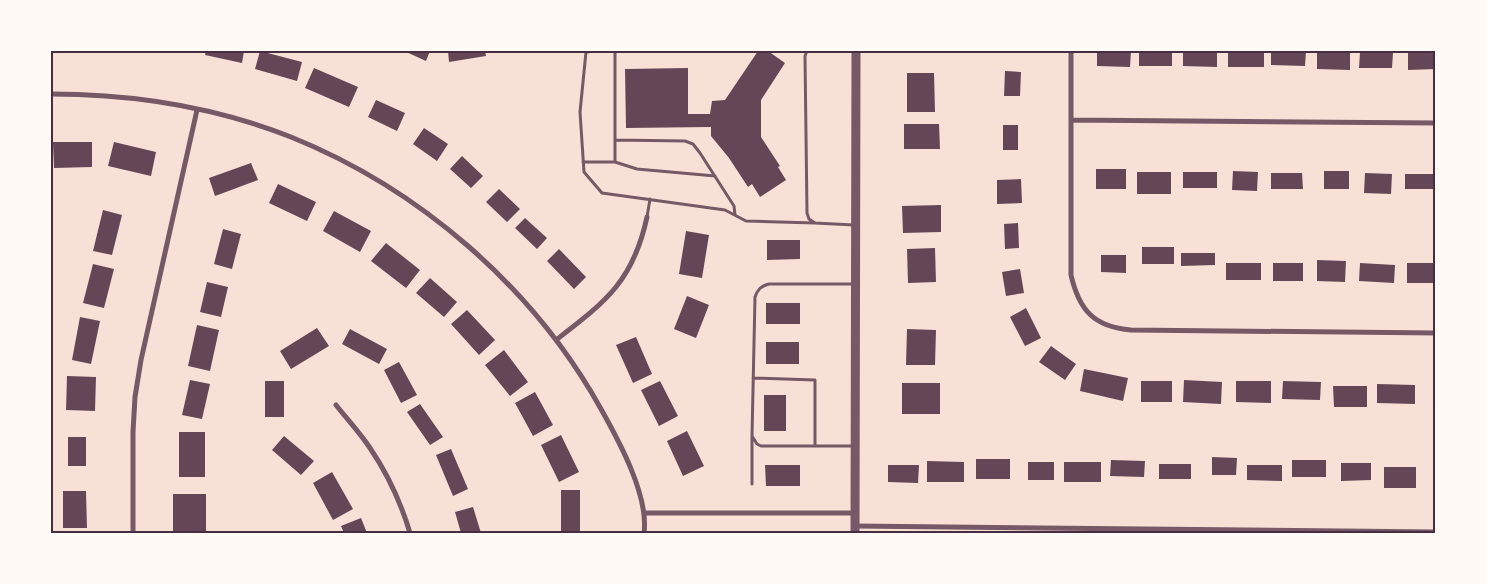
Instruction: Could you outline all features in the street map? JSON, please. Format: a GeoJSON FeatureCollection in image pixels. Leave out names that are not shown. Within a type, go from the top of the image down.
{"type":"FeatureCollection","features":[{"type":"Feature","properties":{"kind":"street"},"geometry":{"type":"LineString","coordinates":[[856,51],[855,529],[1436,532]]}},
{"type":"Feature","properties":{"kind":"street"},"geometry":{"type":"LineString","coordinates":[[1071,51],[1071,275],[1079,301],[1089,313],[1113,328],[1130,330],[1436,333]]}},
{"type":"Feature","properties":{"kind":"street"},"geometry":{"type":"LineString","coordinates":[[51,94],[98,95],[152,101],[237,119],[290,137],[334,156],[378,180],[430,215],[473,250],[516,292],[570,358],[594,397],[625,456],[638,490],[644,513],[644,533]]}},
{"type":"Feature","properties":{"kind":"street"},"geometry":{"type":"LineString","coordinates":[[133,533],[135,397],[141,360],[197,110]]}},
{"type":"Feature","properties":{"kind":"street"},"geometry":{"type":"LineString","coordinates":[[1071,120],[1436,123]]}},
{"type":"Feature","properties":{"kind":"street"},"geometry":{"type":"LineString","coordinates":[[556,340],[599,306],[619,285],[637,253],[647,217]]}},
{"type":"Feature","properties":{"kind":"street"},"geometry":{"type":"LineString","coordinates":[[336,405],[370,447],[381,466],[397,498],[410,533]]}},
{"type":"Feature","properties":{"kind":"street"},"geometry":{"type":"LineString","coordinates":[[644,513],[855,514]]}},
{"type":"Feature","properties":{"kind":"lane"},"geometry":{"type":"LineString","coordinates":[[597,51],[586,52],[580,112],[584,172],[602,192],[725,210],[746,222],[815,222],[855,225]]}},
{"type":"Feature","properties":{"kind":"lane"},"geometry":{"type":"LineString","coordinates":[[615,51],[615,162]]}},
{"type":"Feature","properties":{"kind":"lane"},"geometry":{"type":"LineString","coordinates":[[807,51],[808,213],[809,219],[815,222]]}},
{"type":"Feature","properties":{"kind":"lane"},"geometry":{"type":"LineString","coordinates":[[615,140],[685,141],[693,144],[734,206],[735,215]]}},
{"type":"Feature","properties":{"kind":"lane"},"geometry":{"type":"LineString","coordinates":[[583,162],[615,162],[637,169],[715,176]]}},
{"type":"Feature","properties":{"kind":"lane"},"geometry":{"type":"LineString","coordinates":[[647,217],[650,199]]}},
{"type":"Feature","properties":{"kind":"lane"},"geometry":{"type":"LineString","coordinates":[[752,484],[755,297],[759,289],[769,284],[855,284]]}},
{"type":"Feature","properties":{"kind":"lane"},"geometry":{"type":"LineString","coordinates":[[753,378],[815,380],[816,446]]}},
{"type":"Feature","properties":{"kind":"lane"},"geometry":{"type":"LineString","coordinates":[[752,436],[757,444],[761,446],[855,446]]}},
{"type":"Feature","properties":{"kind":"building"},"geometry":{"type":"Polygon","coordinates":[[[206,51],[244,51],[242,63],[205,55],[206,51]]]}},
{"type":"Feature","properties":{"kind":"building"},"geometry":{"type":"Polygon","coordinates":[[[260,51],[302,62],[297,81],[255,69],[260,51]]]}},
{"type":"Feature","properties":{"kind":"building"},"geometry":{"type":"Polygon","coordinates":[[[404,51],[430,51],[426,61],[404,51]]]}},
{"type":"Feature","properties":{"kind":"building"},"geometry":{"type":"Polygon","coordinates":[[[448,51],[485,51],[486,56],[449,62],[448,51]]]}},
{"type":"Feature","properties":{"kind":"building"},"geometry":{"type":"Polygon","coordinates":[[[758,51],[768,51],[785,63],[761,100],[761,137],[780,166],[778,167],[786,180],[760,197],[752,184],[748,187],[729,158],[711,136],[711,127],[626,128],[625,69],[688,68],[688,114],[710,114],[712,101],[725,100],[758,51]]]}},
{"type":"Feature","properties":{"kind":"building"},"geometry":{"type":"Polygon","coordinates":[[[1097,51],[1131,51],[1130,67],[1097,66],[1097,51]]]}},
{"type":"Feature","properties":{"kind":"building"},"geometry":{"type":"Polygon","coordinates":[[[1139,51],[1172,51],[1172,66],[1139,66],[1139,51]]]}},
{"type":"Feature","properties":{"kind":"building"},"geometry":{"type":"Polygon","coordinates":[[[1183,51],[1217,51],[1217,67],[1183,66],[1183,51]]]}},
{"type":"Feature","properties":{"kind":"building"},"geometry":{"type":"Polygon","coordinates":[[[1228,51],[1264,51],[1264,67],[1228,67],[1228,51]]]}},
{"type":"Feature","properties":{"kind":"building"},"geometry":{"type":"Polygon","coordinates":[[[1271,51],[1306,51],[1305,66],[1271,65],[1271,51]]]}},
{"type":"Feature","properties":{"kind":"building"},"geometry":{"type":"Polygon","coordinates":[[[1436,51],[1436,69],[1408,70],[1408,52],[1436,51]]]}},
{"type":"Feature","properties":{"kind":"building"},"geometry":{"type":"Polygon","coordinates":[[[1317,52],[1350,53],[1350,70],[1317,69],[1317,52]]]}},
{"type":"Feature","properties":{"kind":"building"},"geometry":{"type":"Polygon","coordinates":[[[1360,52],[1393,53],[1392,68],[1359,68],[1360,52]]]}},
{"type":"Feature","properties":{"kind":"building"},"geometry":{"type":"Polygon","coordinates":[[[314,68],[358,87],[349,107],[305,88],[314,68]]]}},
{"type":"Feature","properties":{"kind":"building"},"geometry":{"type":"Polygon","coordinates":[[[1005,71],[1021,72],[1020,96],[1004,96],[1005,71]]]}},
{"type":"Feature","properties":{"kind":"building"},"geometry":{"type":"Polygon","coordinates":[[[907,73],[934,73],[935,112],[907,112],[907,73]]]}},
{"type":"Feature","properties":{"kind":"building"},"geometry":{"type":"Polygon","coordinates":[[[376,100],[405,113],[397,131],[368,117],[376,100]]]}},
{"type":"Feature","properties":{"kind":"building"},"geometry":{"type":"Polygon","coordinates":[[[904,124],[939,124],[940,149],[904,149],[904,124]]]}},
{"type":"Feature","properties":{"kind":"building"},"geometry":{"type":"Polygon","coordinates":[[[1003,125],[1018,125],[1018,150],[1003,150],[1003,125]]]}},
{"type":"Feature","properties":{"kind":"building"},"geometry":{"type":"Polygon","coordinates":[[[424,128],[448,144],[437,161],[413,144],[424,128]]]}},
{"type":"Feature","properties":{"kind":"building"},"geometry":{"type":"Polygon","coordinates":[[[53,142],[92,142],[92,167],[54,168],[53,142]]]}},
{"type":"Feature","properties":{"kind":"building"},"geometry":{"type":"Polygon","coordinates":[[[114,142],[156,152],[151,176],[108,166],[114,142]]]}},
{"type":"Feature","properties":{"kind":"building"},"geometry":{"type":"Polygon","coordinates":[[[462,156],[483,176],[471,188],[450,169],[462,156]]]}},
{"type":"Feature","properties":{"kind":"building"},"geometry":{"type":"Polygon","coordinates":[[[251,163],[258,180],[215,196],[209,178],[251,163]]]}},
{"type":"Feature","properties":{"kind":"building"},"geometry":{"type":"Polygon","coordinates":[[[1096,169],[1126,169],[1126,189],[1096,189],[1096,169]]]}},
{"type":"Feature","properties":{"kind":"building"},"geometry":{"type":"Polygon","coordinates":[[[1233,171],[1258,172],[1257,191],[1232,190],[1233,171]]]}},
{"type":"Feature","properties":{"kind":"building"},"geometry":{"type":"Polygon","coordinates":[[[1324,171],[1349,171],[1349,189],[1324,189],[1324,171]]]}},
{"type":"Feature","properties":{"kind":"building"},"geometry":{"type":"Polygon","coordinates":[[[1137,172],[1171,172],[1171,194],[1137,194],[1137,172]]]}},
{"type":"Feature","properties":{"kind":"building"},"geometry":{"type":"Polygon","coordinates":[[[1183,172],[1217,172],[1217,188],[1183,188],[1183,172]]]}},
{"type":"Feature","properties":{"kind":"building"},"geometry":{"type":"Polygon","coordinates":[[[1271,173],[1302,173],[1303,189],[1271,189],[1271,173]]]}},
{"type":"Feature","properties":{"kind":"building"},"geometry":{"type":"Polygon","coordinates":[[[1365,173],[1392,174],[1391,194],[1364,193],[1365,173]]]}},
{"type":"Feature","properties":{"kind":"building"},"geometry":{"type":"Polygon","coordinates":[[[1405,174],[1436,174],[1436,189],[1405,189],[1405,174]]]}},
{"type":"Feature","properties":{"kind":"building"},"geometry":{"type":"Polygon","coordinates":[[[1021,179],[1022,203],[997,204],[997,180],[1021,179]]]}},
{"type":"Feature","properties":{"kind":"building"},"geometry":{"type":"Polygon","coordinates":[[[278,184],[316,202],[307,221],[269,203],[278,184]]]}},
{"type":"Feature","properties":{"kind":"building"},"geometry":{"type":"Polygon","coordinates":[[[499,189],[520,209],[507,222],[486,202],[499,189]]]}},
{"type":"Feature","properties":{"kind":"building"},"geometry":{"type":"Polygon","coordinates":[[[941,205],[941,232],[903,233],[902,206],[941,205]]]}},
{"type":"Feature","properties":{"kind":"building"},"geometry":{"type":"Polygon","coordinates":[[[103,210],[122,215],[112,255],[93,251],[103,210]]]}},
{"type":"Feature","properties":{"kind":"building"},"geometry":{"type":"Polygon","coordinates":[[[334,211],[371,231],[360,252],[323,231],[334,211]]]}},
{"type":"Feature","properties":{"kind":"building"},"geometry":{"type":"Polygon","coordinates":[[[525,218],[547,238],[537,249],[515,228],[525,218]]]}},
{"type":"Feature","properties":{"kind":"building"},"geometry":{"type":"Polygon","coordinates":[[[1018,223],[1019,248],[1005,249],[1004,224],[1018,223]]]}},
{"type":"Feature","properties":{"kind":"building"},"geometry":{"type":"Polygon","coordinates":[[[223,229],[241,234],[232,269],[214,264],[223,229]]]}},
{"type":"Feature","properties":{"kind":"building"},"geometry":{"type":"Polygon","coordinates":[[[686,231],[709,235],[702,278],[679,274],[686,231]]]}},
{"type":"Feature","properties":{"kind":"building"},"geometry":{"type":"Polygon","coordinates":[[[767,240],[800,240],[800,259],[767,260],[767,240]]]}},
{"type":"Feature","properties":{"kind":"building"},"geometry":{"type":"Polygon","coordinates":[[[386,243],[420,270],[406,288],[371,261],[386,243]]]}},
{"type":"Feature","properties":{"kind":"building"},"geometry":{"type":"Polygon","coordinates":[[[1142,247],[1174,247],[1174,264],[1142,264],[1142,247]]]}},
{"type":"Feature","properties":{"kind":"building"},"geometry":{"type":"Polygon","coordinates":[[[935,248],[936,282],[908,283],[907,249],[935,248]]]}},
{"type":"Feature","properties":{"kind":"building"},"geometry":{"type":"Polygon","coordinates":[[[559,249],[586,277],[574,289],[547,261],[559,249]]]}},
{"type":"Feature","properties":{"kind":"building"},"geometry":{"type":"Polygon","coordinates":[[[1181,253],[1215,253],[1215,265],[1181,266],[1181,253]]]}},
{"type":"Feature","properties":{"kind":"building"},"geometry":{"type":"Polygon","coordinates":[[[1101,255],[1126,255],[1126,273],[1101,272],[1101,255]]]}},
{"type":"Feature","properties":{"kind":"building"},"geometry":{"type":"Polygon","coordinates":[[[1317,260],[1346,261],[1345,282],[1317,281],[1317,260]]]}},
{"type":"Feature","properties":{"kind":"building"},"geometry":{"type":"Polygon","coordinates":[[[1226,263],[1261,263],[1261,280],[1226,280],[1226,263]]]}},
{"type":"Feature","properties":{"kind":"building"},"geometry":{"type":"Polygon","coordinates":[[[1273,263],[1303,263],[1303,281],[1273,281],[1273,263]]]}},
{"type":"Feature","properties":{"kind":"building"},"geometry":{"type":"Polygon","coordinates":[[[1360,263],[1395,265],[1394,283],[1359,281],[1360,263]]]}},
{"type":"Feature","properties":{"kind":"building"},"geometry":{"type":"Polygon","coordinates":[[[1407,263],[1436,263],[1436,283],[1407,283],[1407,263]]]}},
{"type":"Feature","properties":{"kind":"building"},"geometry":{"type":"Polygon","coordinates":[[[93,264],[114,269],[104,308],[83,303],[93,264]]]}},
{"type":"Feature","properties":{"kind":"building"},"geometry":{"type":"Polygon","coordinates":[[[1020,269],[1024,293],[1006,296],[1002,272],[1020,269]]]}},
{"type":"Feature","properties":{"kind":"building"},"geometry":{"type":"Polygon","coordinates":[[[430,278],[457,302],[444,317],[416,293],[430,278]]]}},
{"type":"Feature","properties":{"kind":"building"},"geometry":{"type":"Polygon","coordinates":[[[207,282],[228,287],[221,317],[200,312],[207,282]]]}},
{"type":"Feature","properties":{"kind":"building"},"geometry":{"type":"Polygon","coordinates":[[[687,296],[709,305],[696,338],[674,329],[687,296]]]}},
{"type":"Feature","properties":{"kind":"building"},"geometry":{"type":"Polygon","coordinates":[[[766,303],[800,303],[800,324],[766,324],[766,303]]]}},
{"type":"Feature","properties":{"kind":"building"},"geometry":{"type":"Polygon","coordinates":[[[1026,308],[1041,338],[1025,346],[1010,317],[1026,308]]]}},
{"type":"Feature","properties":{"kind":"building"},"geometry":{"type":"Polygon","coordinates":[[[467,310],[495,340],[479,355],[451,324],[467,310]]]}},
{"type":"Feature","properties":{"kind":"building"},"geometry":{"type":"Polygon","coordinates":[[[80,317],[100,321],[91,364],[72,360],[80,317]]]}},
{"type":"Feature","properties":{"kind":"building"},"geometry":{"type":"Polygon","coordinates":[[[197,325],[219,330],[210,371],[188,366],[197,325]]]}},
{"type":"Feature","properties":{"kind":"building"},"geometry":{"type":"Polygon","coordinates":[[[317,328],[329,346],[291,369],[280,351],[317,328]]]}},
{"type":"Feature","properties":{"kind":"building"},"geometry":{"type":"Polygon","coordinates":[[[350,329],[387,349],[379,364],[342,344],[350,329]]]}},
{"type":"Feature","properties":{"kind":"building"},"geometry":{"type":"Polygon","coordinates":[[[907,329],[936,330],[935,365],[906,365],[907,329]]]}},
{"type":"Feature","properties":{"kind":"building"},"geometry":{"type":"Polygon","coordinates":[[[636,337],[652,374],[633,383],[616,345],[636,337]]]}},
{"type":"Feature","properties":{"kind":"building"},"geometry":{"type":"Polygon","coordinates":[[[766,342],[799,342],[799,364],[766,364],[766,342]]]}},
{"type":"Feature","properties":{"kind":"building"},"geometry":{"type":"Polygon","coordinates":[[[1051,346],[1076,364],[1065,380],[1039,362],[1051,346]]]}},
{"type":"Feature","properties":{"kind":"building"},"geometry":{"type":"Polygon","coordinates":[[[504,350],[528,382],[510,396],[485,365],[504,350]]]}},
{"type":"Feature","properties":{"kind":"building"},"geometry":{"type":"Polygon","coordinates":[[[399,362],[417,395],[401,403],[384,370],[399,362]]]}},
{"type":"Feature","properties":{"kind":"building"},"geometry":{"type":"Polygon","coordinates":[[[1084,369],[1128,378],[1123,401],[1080,391],[1084,369]]]}},
{"type":"Feature","properties":{"kind":"building"},"geometry":{"type":"Polygon","coordinates":[[[67,376],[96,377],[95,411],[66,410],[67,376]]]}},
{"type":"Feature","properties":{"kind":"building"},"geometry":{"type":"Polygon","coordinates":[[[190,380],[210,384],[202,419],[182,415],[190,380]]]}},
{"type":"Feature","properties":{"kind":"building"},"geometry":{"type":"Polygon","coordinates":[[[1184,380],[1222,382],[1221,404],[1183,402],[1184,380]]]}},
{"type":"Feature","properties":{"kind":"building"},"geometry":{"type":"Polygon","coordinates":[[[265,381],[284,381],[284,417],[265,417],[265,381]]]}},
{"type":"Feature","properties":{"kind":"building"},"geometry":{"type":"Polygon","coordinates":[[[660,381],[678,416],[659,426],[641,390],[660,381]]]}},
{"type":"Feature","properties":{"kind":"building"},"geometry":{"type":"Polygon","coordinates":[[[1141,381],[1172,381],[1172,402],[1141,402],[1141,381]]]}},
{"type":"Feature","properties":{"kind":"building"},"geometry":{"type":"Polygon","coordinates":[[[1236,381],[1271,381],[1271,403],[1236,402],[1236,381]]]}},
{"type":"Feature","properties":{"kind":"building"},"geometry":{"type":"Polygon","coordinates":[[[1283,381],[1321,382],[1320,400],[1282,399],[1283,381]]]}},
{"type":"Feature","properties":{"kind":"building"},"geometry":{"type":"Polygon","coordinates":[[[902,383],[940,383],[940,414],[902,414],[902,383]]]}},
{"type":"Feature","properties":{"kind":"building"},"geometry":{"type":"Polygon","coordinates":[[[1377,384],[1415,385],[1415,404],[1377,403],[1377,384]]]}},
{"type":"Feature","properties":{"kind":"building"},"geometry":{"type":"Polygon","coordinates":[[[1333,386],[1367,386],[1367,407],[1334,407],[1333,386]]]}},
{"type":"Feature","properties":{"kind":"building"},"geometry":{"type":"Polygon","coordinates":[[[535,392],[553,425],[533,436],[515,403],[535,392]]]}},
{"type":"Feature","properties":{"kind":"building"},"geometry":{"type":"Polygon","coordinates":[[[764,395],[786,395],[786,431],[764,431],[764,395]]]}},
{"type":"Feature","properties":{"kind":"building"},"geometry":{"type":"Polygon","coordinates":[[[420,404],[443,437],[430,445],[407,412],[420,404]]]}},
{"type":"Feature","properties":{"kind":"building"},"geometry":{"type":"Polygon","coordinates":[[[687,431],[704,466],[683,476],[667,441],[687,431]]]}},
{"type":"Feature","properties":{"kind":"building"},"geometry":{"type":"Polygon","coordinates":[[[179,432],[205,432],[205,477],[179,477],[179,432]]]}},
{"type":"Feature","properties":{"kind":"building"},"geometry":{"type":"Polygon","coordinates":[[[561,435],[579,472],[559,482],[541,445],[561,435]]]}},
{"type":"Feature","properties":{"kind":"building"},"geometry":{"type":"Polygon","coordinates":[[[284,436],[314,461],[301,475],[272,450],[284,436]]]}},
{"type":"Feature","properties":{"kind":"building"},"geometry":{"type":"Polygon","coordinates":[[[68,437],[86,437],[86,466],[68,466],[68,437]]]}},
{"type":"Feature","properties":{"kind":"building"},"geometry":{"type":"Polygon","coordinates":[[[451,449],[468,489],[453,496],[436,455],[451,449]]]}},
{"type":"Feature","properties":{"kind":"building"},"geometry":{"type":"Polygon","coordinates":[[[1212,457],[1237,458],[1236,475],[1212,475],[1212,457]]]}},
{"type":"Feature","properties":{"kind":"building"},"geometry":{"type":"Polygon","coordinates":[[[976,459],[1010,459],[1010,479],[976,479],[976,459]]]}},
{"type":"Feature","properties":{"kind":"building"},"geometry":{"type":"Polygon","coordinates":[[[1111,460],[1145,461],[1144,477],[1110,476],[1111,460]]]}},
{"type":"Feature","properties":{"kind":"building"},"geometry":{"type":"Polygon","coordinates":[[[1292,460],[1326,460],[1326,477],[1292,477],[1292,460]]]}},
{"type":"Feature","properties":{"kind":"building"},"geometry":{"type":"Polygon","coordinates":[[[927,461],[964,462],[964,482],[927,482],[927,461]]]}},
{"type":"Feature","properties":{"kind":"building"},"geometry":{"type":"Polygon","coordinates":[[[1028,462],[1054,462],[1054,480],[1028,480],[1028,462]]]}},
{"type":"Feature","properties":{"kind":"building"},"geometry":{"type":"Polygon","coordinates":[[[1064,462],[1101,462],[1101,482],[1064,482],[1064,462]]]}},
{"type":"Feature","properties":{"kind":"building"},"geometry":{"type":"Polygon","coordinates":[[[1341,463],[1371,463],[1371,480],[1341,481],[1341,463]]]}},
{"type":"Feature","properties":{"kind":"building"},"geometry":{"type":"Polygon","coordinates":[[[1159,464],[1191,464],[1191,479],[1159,479],[1159,464]]]}},
{"type":"Feature","properties":{"kind":"building"},"geometry":{"type":"Polygon","coordinates":[[[765,465],[800,465],[800,486],[766,486],[765,465]]]}},
{"type":"Feature","properties":{"kind":"building"},"geometry":{"type":"Polygon","coordinates":[[[888,465],[919,465],[918,483],[888,482],[888,465]]]}},
{"type":"Feature","properties":{"kind":"building"},"geometry":{"type":"Polygon","coordinates":[[[1247,465],[1282,465],[1282,481],[1247,480],[1247,465]]]}},
{"type":"Feature","properties":{"kind":"building"},"geometry":{"type":"Polygon","coordinates":[[[1384,467],[1416,467],[1416,488],[1384,488],[1384,467]]]}},
{"type":"Feature","properties":{"kind":"building"},"geometry":{"type":"Polygon","coordinates":[[[332,472],[353,509],[333,520],[313,483],[332,472]]]}},
{"type":"Feature","properties":{"kind":"building"},"geometry":{"type":"Polygon","coordinates":[[[561,490],[580,490],[580,533],[561,533],[561,490]]]}},
{"type":"Feature","properties":{"kind":"building"},"geometry":{"type":"Polygon","coordinates":[[[63,491],[86,491],[87,528],[63,528],[63,491]]]}},
{"type":"Feature","properties":{"kind":"building"},"geometry":{"type":"Polygon","coordinates":[[[173,494],[206,494],[206,533],[173,533],[173,494]]]}},
{"type":"Feature","properties":{"kind":"building"},"geometry":{"type":"Polygon","coordinates":[[[473,507],[481,533],[461,533],[455,512],[473,507]]]}},
{"type":"Feature","properties":{"kind":"building"},"geometry":{"type":"Polygon","coordinates":[[[361,518],[367,533],[344,533],[341,526],[361,518]]]}}]}
